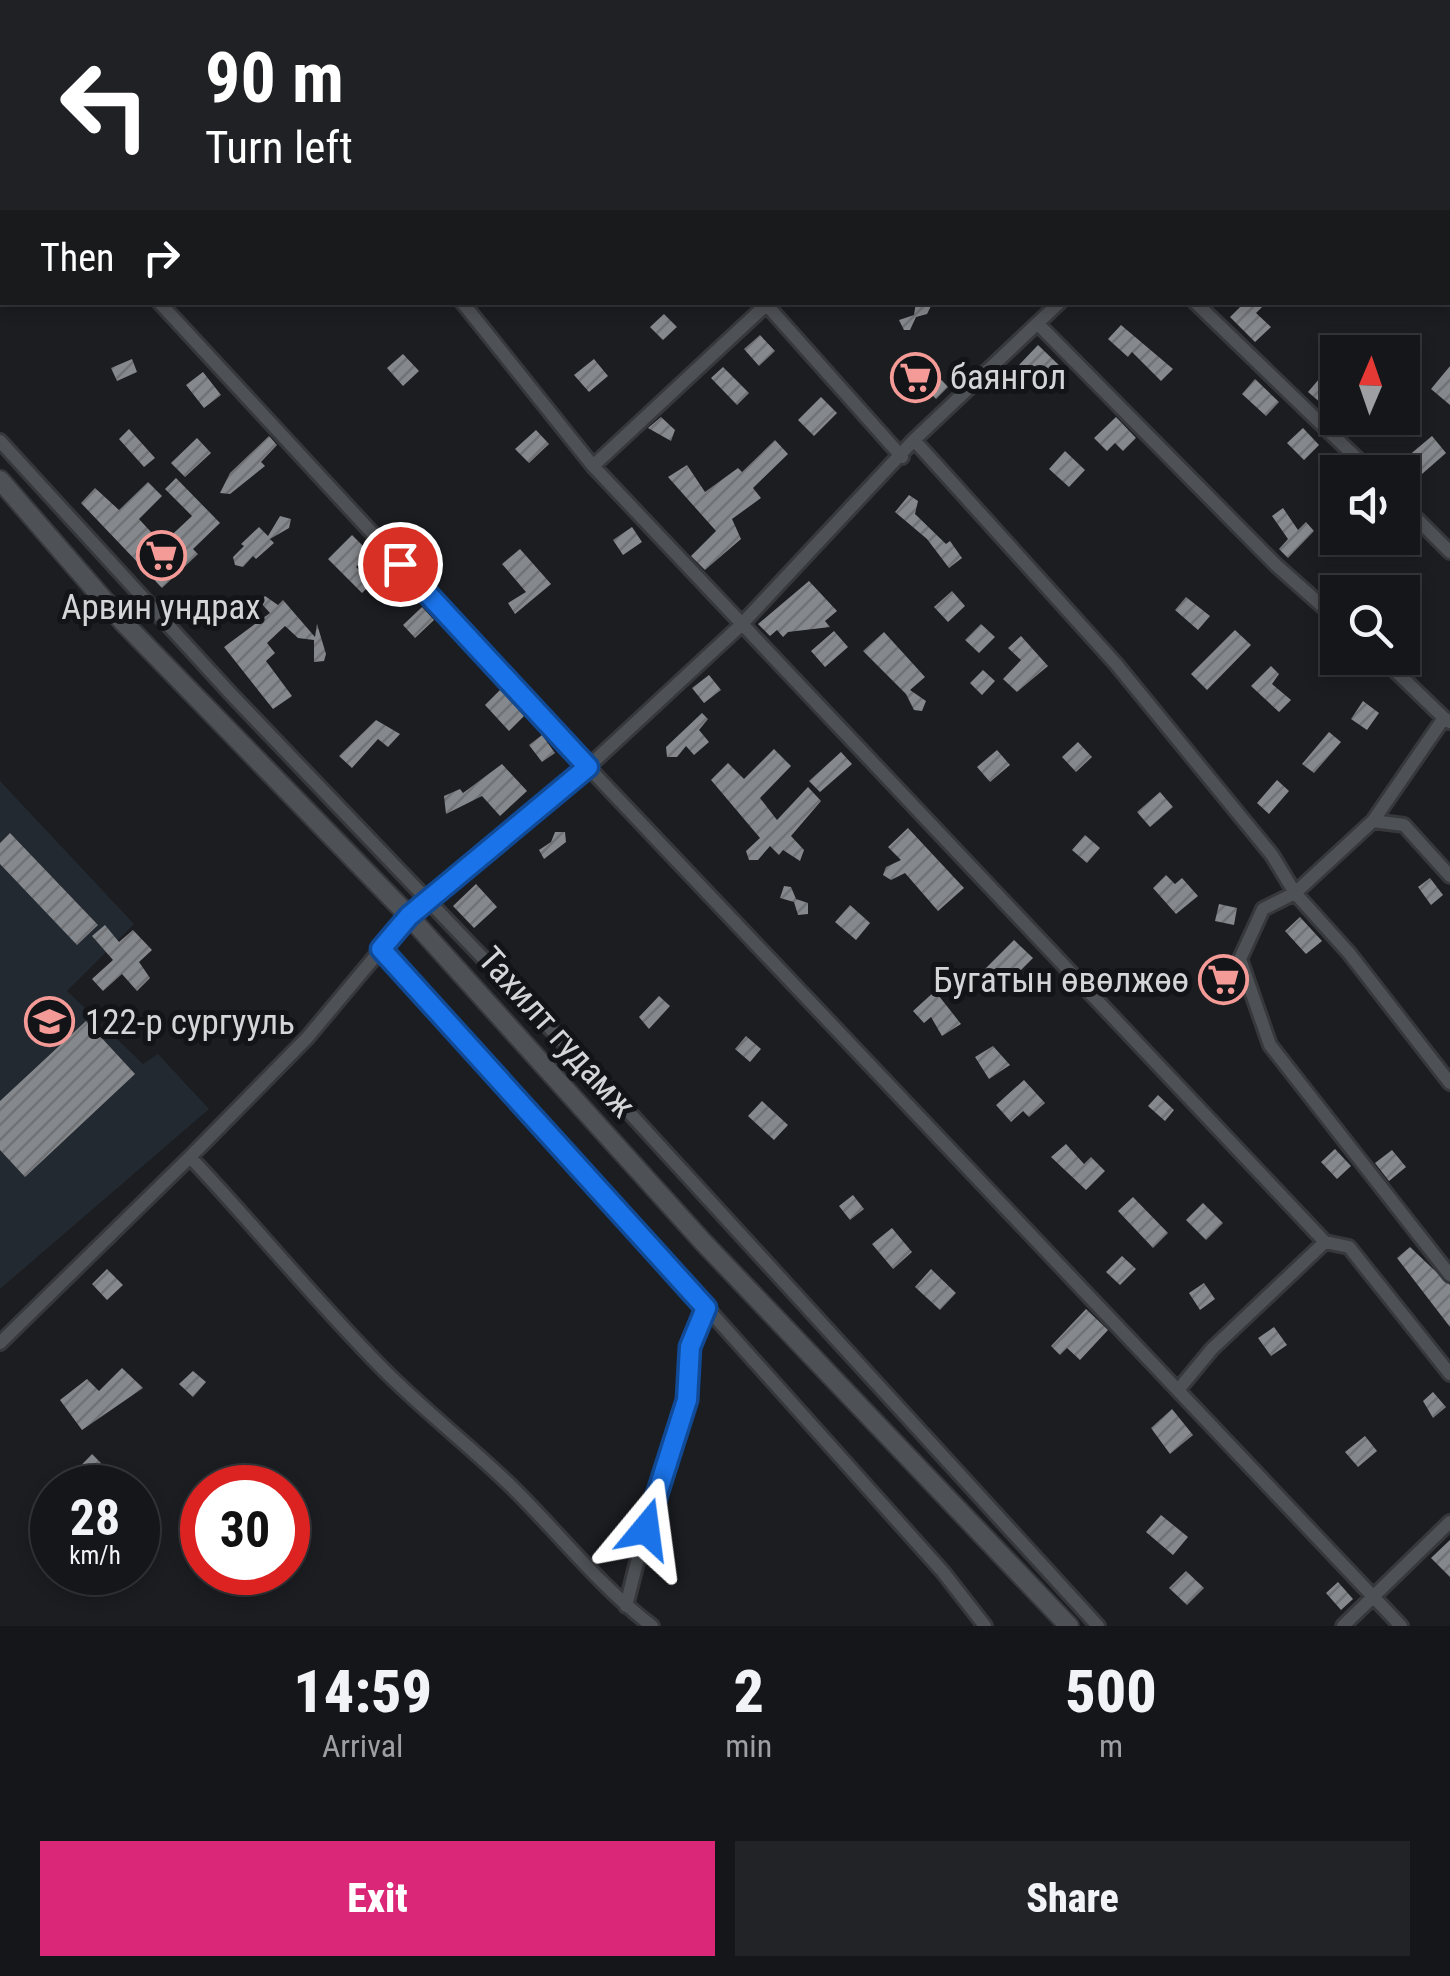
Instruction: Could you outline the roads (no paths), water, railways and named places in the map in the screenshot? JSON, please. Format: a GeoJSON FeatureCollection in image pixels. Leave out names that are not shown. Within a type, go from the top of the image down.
{"type":"FeatureCollection","features":[{"type":"Feature","properties":{"kind":"main road","name":"Тахилт гудамж"},"geometry":{"type":"LineString","coordinates":[[0,480],[122,622],[409,916],[704,1243],[1068,1626]]}},
{"type":"Feature","properties":{"kind":"street"},"geometry":{"type":"LineString","coordinates":[[162,305],[588,767],[1401,1626]]}},
{"type":"Feature","properties":{"kind":"street"},"geometry":{"type":"LineString","coordinates":[[464,305],[592,466],[1325,1242],[1349,1248],[1450,1374]]}},
{"type":"Feature","properties":{"kind":"street"},"geometry":{"type":"LineString","coordinates":[[592,466],[765,305]]}},
{"type":"Feature","properties":{"kind":"street"},"geometry":{"type":"LineString","coordinates":[[767,305],[902,457]]}},
{"type":"Feature","properties":{"kind":"street"},"geometry":{"type":"LineString","coordinates":[[0,1342],[307,1038],[409,916],[588,767],[740,626],[914,440],[1057,305]]}},
{"type":"Feature","properties":{"kind":"street"},"geometry":{"type":"LineString","coordinates":[[1198,305],[1352,455]]}},
{"type":"Feature","properties":{"kind":"street"},"geometry":{"type":"LineString","coordinates":[[1039,325],[1276,565],[1320,604]]}},
{"type":"Feature","properties":{"kind":"street"},"geometry":{"type":"LineString","coordinates":[[914,440],[1116,664],[1450,1083]]}},
{"type":"Feature","properties":{"kind":"street"},"geometry":{"type":"LineString","coordinates":[[0,442],[1098,1626]]}},
{"type":"Feature","properties":{"kind":"street"},"geometry":{"type":"LineString","coordinates":[[1420,522],[1450,552]]}},
{"type":"Feature","properties":{"kind":"street"},"geometry":{"type":"LineString","coordinates":[[122,622],[148,605]]}},
{"type":"Feature","properties":{"kind":"street"},"geometry":{"type":"LineString","coordinates":[[1400,675],[1447,720],[1373,820],[1295,893],[1262,910],[1240,959],[1262,1031],[1450,1276]]}},
{"type":"Feature","properties":{"kind":"street"},"geometry":{"type":"LineString","coordinates":[[212,714],[231,694]]}},
{"type":"Feature","properties":{"kind":"street"},"geometry":{"type":"LineString","coordinates":[[1373,820],[1404,825],[1450,876]]}},
{"type":"Feature","properties":{"kind":"street"},"geometry":{"type":"LineString","coordinates":[[381,949],[943,1572],[985,1626]]}},
{"type":"Feature","properties":{"kind":"street"},"geometry":{"type":"LineString","coordinates":[[190,1157],[378,1364],[510,1485],[626,1606],[652,1626]]}},
{"type":"Feature","properties":{"kind":"street"},"geometry":{"type":"LineString","coordinates":[[1178,1390],[1212,1349],[1325,1242]]}},
{"type":"Feature","properties":{"kind":"street"},"geometry":{"type":"LineString","coordinates":[[626,1606],[656,1490],[687,1400],[690,1347],[706,1308]]}},
{"type":"Feature","properties":{"kind":"street"},"geometry":{"type":"LineString","coordinates":[[1343,1626],[1450,1522]]}},
{"type":"Feature","properties":{"kind":"place","name":"баянгол"},"geometry":{"type":"Point","coordinates":[915,377]}},
{"type":"Feature","properties":{"kind":"place","name":"Арвин ундрах"},"geometry":{"type":"Point","coordinates":[161,555]}},
{"type":"Feature","properties":{"kind":"place","name":"Бугатын өвөлжөө"},"geometry":{"type":"Point","coordinates":[1224,980]}},
{"type":"Feature","properties":{"kind":"place","name":"122-р сургууль"},"geometry":{"type":"Point","coordinates":[50,1022]}}]}
